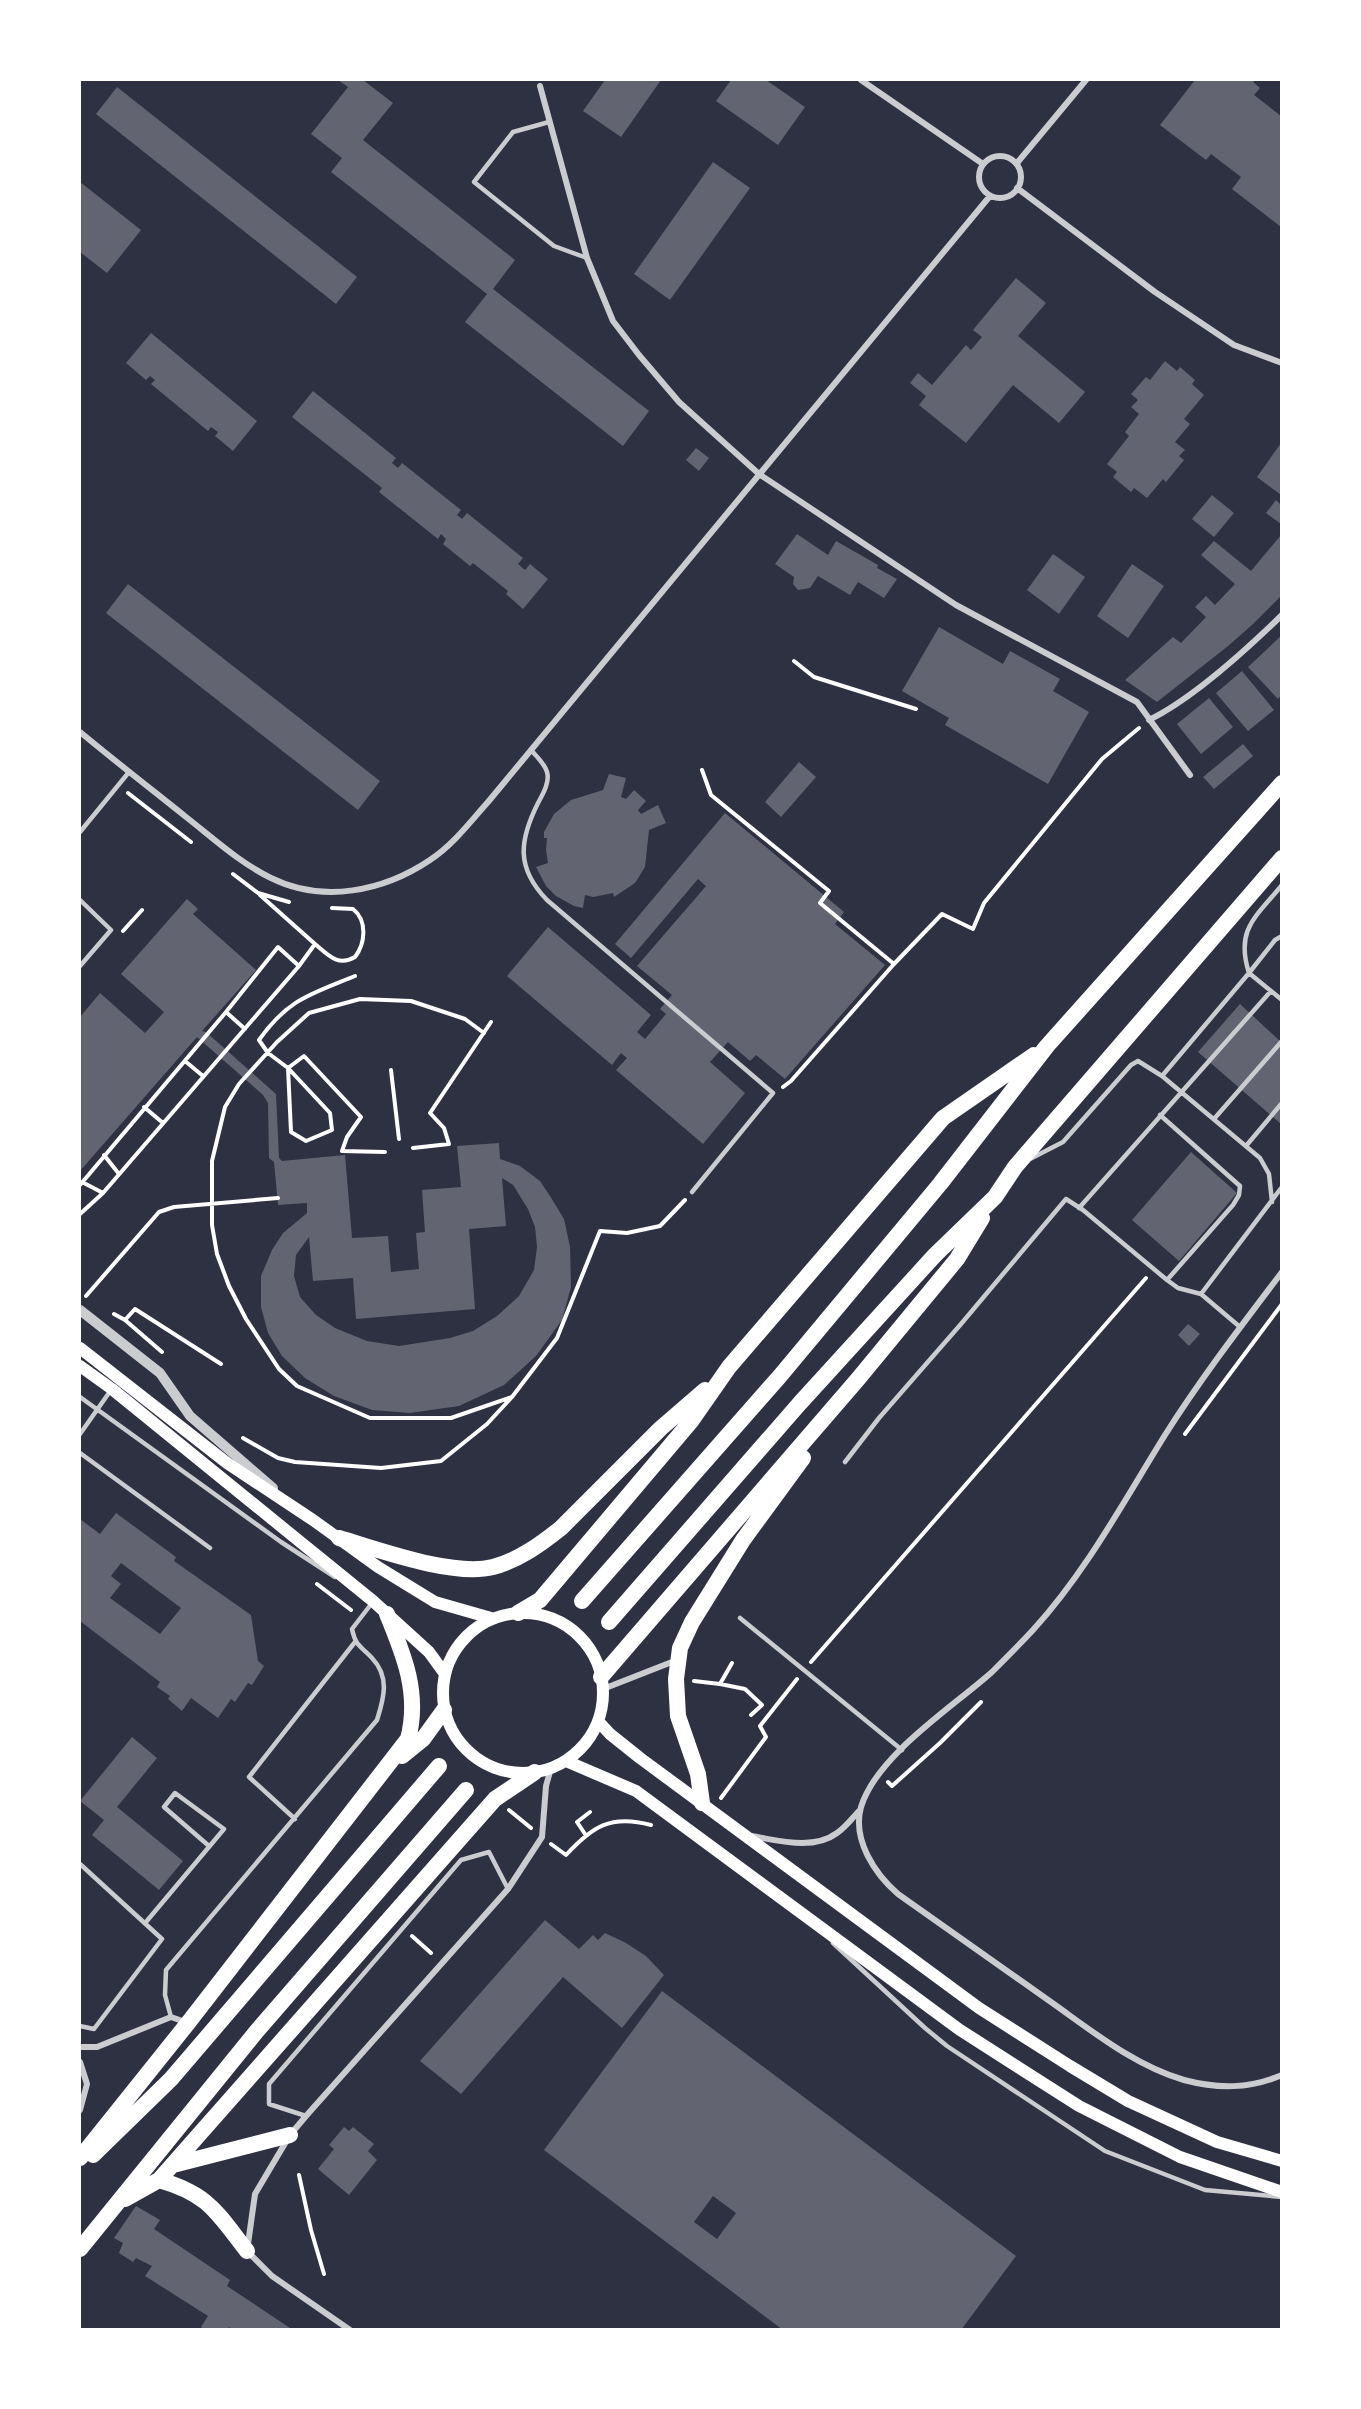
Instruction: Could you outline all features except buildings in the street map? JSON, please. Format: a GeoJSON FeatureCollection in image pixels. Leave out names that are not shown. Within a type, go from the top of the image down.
{"type":"FeatureCollection","features":[{"type":"Feature","properties":{"kind":"highway"},"geometry":{"type":"LineString","coordinates":[[582,1601],[780,1376],[940,1184],[1047,1046],[1281,783]]}},
{"type":"Feature","properties":{"kind":"highway"},"geometry":{"type":"LineString","coordinates":[[602,1683],[957,1259],[1015,1167],[1281,858]]}},
{"type":"Feature","properties":{"kind":"highway"},"geometry":{"type":"LineString","coordinates":[[518,1613],[540,1600],[692,1420],[726,1371],[943,1118],[1047,1046]]}},
{"type":"Feature","properties":{"kind":"highway"},"geometry":{"type":"LineString","coordinates":[[609,1623],[800,1403],[935,1255],[995,1197]]}},
{"type":"Feature","properties":{"kind":"highway"},"geometry":{"type":"LineString","coordinates":[[339,1538],[437,1565],[457,1568],[493,1567],[510,1561],[545,1541],[561,1528],[661,1428],[726,1371]]}},
{"type":"Feature","properties":{"kind":"highway"},"geometry":{"type":"LineString","coordinates":[[707,1807],[678,1716],[677,1660],[685,1635],[743,1540],[858,1379]]}},
{"type":"Feature","properties":{"kind":"highway"},"geometry":{"type":"LineString","coordinates":[[80,2158],[188,2023],[315,1857],[387,1769],[408,1739],[413,1703],[407,1666],[387,1614]]}},
{"type":"Feature","properties":{"kind":"highway"},"geometry":{"type":"LineString","coordinates":[[387,1769],[423,1739],[444,1710]]}},
{"type":"Feature","properties":{"kind":"highway"},"geometry":{"type":"LineString","coordinates":[[80,2169],[171,2079],[439,1766]]}},
{"type":"Feature","properties":{"kind":"highway"},"geometry":{"type":"LineString","coordinates":[[121,2200],[159,2180],[173,2165],[495,1799],[543,1770]]}},
{"type":"Feature","properties":{"kind":"highway"},"geometry":{"type":"LineString","coordinates":[[80,2249],[256,2032],[466,1790]]}},
{"type":"Feature","properties":{"kind":"highway"},"geometry":{"type":"LineString","coordinates":[[173,2165],[290,2135]]}},
{"type":"Feature","properties":{"kind":"highway"},"geometry":{"type":"LineString","coordinates":[[159,2180],[182,2186],[205,2200],[248,2251]]}},
{"type":"Feature","properties":{"kind":"main road"},"geometry":{"type":"LineString","coordinates":[[80,1348],[227,1463],[313,1520],[378,1567],[427,1598],[491,1618]]}},
{"type":"Feature","properties":{"kind":"main road"},"geometry":{"type":"LineString","coordinates":[[80,1366],[112,1389],[373,1601],[429,1652],[445,1674]]}},
{"type":"Feature","properties":{"kind":"main road"},"geometry":{"type":"LineString","coordinates":[[518,1613],[550,1617],[577,1633],[592,1653],[602,1683],[598,1721],[584,1744],[566,1761],[543,1770],[516,1772],[497,1768],[472,1756],[454,1736],[444,1710],[445,1674],[457,1646],[466,1634],[491,1618],[518,1613]]}},
{"type":"Feature","properties":{"kind":"main road"},"geometry":{"type":"LineString","coordinates":[[598,1721],[640,1758],[979,2008],[1128,2101],[1217,2142],[1281,2161]]}},
{"type":"Feature","properties":{"kind":"main road"},"geometry":{"type":"LineString","coordinates":[[566,1761],[636,1791],[960,2030],[1079,2106],[1180,2157],[1281,2194]]}},
{"type":"Feature","properties":{"kind":"street"},"geometry":{"type":"LineString","coordinates":[[861,80],[983,164]]}},
{"type":"Feature","properties":{"kind":"street"},"geometry":{"type":"LineString","coordinates":[[1017,163],[1086,80]]}},
{"type":"Feature","properties":{"kind":"street"},"geometry":{"type":"LineString","coordinates":[[540,86],[587,258],[613,321],[679,402],[759,474],[956,605],[1137,702],[1190,776]]}},
{"type":"Feature","properties":{"kind":"street"},"geometry":{"type":"LineString","coordinates":[[992,157],[1013,159],[1017,163],[1022,177],[1017,188],[1005,197],[990,196],[982,190],[979,172],[983,164],[992,157]]}},
{"type":"Feature","properties":{"kind":"street"},"geometry":{"type":"LineString","coordinates":[[1017,188],[1155,292],[1234,345],[1281,363]]}},
{"type":"Feature","properties":{"kind":"street"},"geometry":{"type":"LineString","coordinates":[[80,732],[235,855],[269,878],[288,885],[323,892],[366,889],[393,880],[432,859],[453,841],[531,750],[990,196]]}},
{"type":"Feature","properties":{"kind":"street"},"geometry":{"type":"LineString","coordinates":[[1149,720],[1171,710],[1254,643],[1281,615]]}},
{"type":"Feature","properties":{"kind":"street"},"geometry":{"type":"LineString","coordinates":[[747,1835],[793,1843],[819,1841],[838,1833],[860,1809],[873,1782],[902,1750],[942,1711],[991,1672],[1034,1629],[1071,1583],[1135,1486],[1166,1434],[1281,1272]]}},
{"type":"Feature","properties":{"kind":"street"},"geometry":{"type":"LineString","coordinates":[[81,1306],[160,1373],[190,1416],[313,1520]]}},
{"type":"Feature","properties":{"kind":"street"},"geometry":{"type":"LineString","coordinates":[[602,1683],[677,1660]]}},
{"type":"Feature","properties":{"kind":"street"},"geometry":{"type":"LineString","coordinates":[[350,2330],[272,2276],[248,2251],[255,2194],[290,2135],[508,1889],[542,1838],[546,1786],[543,1770]]}},
{"type":"Feature","properties":{"kind":"street"},"geometry":{"type":"LineString","coordinates":[[860,1809],[862,1841],[867,1855],[885,1883],[1116,2047],[1166,2073],[1204,2084],[1237,2087],[1264,2082],[1281,2075]]}},
{"type":"Feature","properties":{"kind":"street"},"geometry":{"type":"LineString","coordinates":[[80,2047],[97,2047],[171,2017],[188,2023]]}},
{"type":"Feature","properties":{"kind":"street"},"geometry":{"type":"LineString","coordinates":[[80,2062],[87,2084],[80,2110]]}},
{"type":"Feature","properties":{"kind":"lane"},"geometry":{"type":"LineString","coordinates":[[549,122],[513,132],[474,182],[554,246],[587,258]]}},
{"type":"Feature","properties":{"kind":"lane"},"geometry":{"type":"LineString","coordinates":[[531,750],[543,765],[548,778],[541,798],[530,818],[524,840],[524,862],[531,881],[547,900],[773,1093],[692,1192]]}},
{"type":"Feature","properties":{"kind":"lane"},"geometry":{"type":"LineString","coordinates":[[80,832],[129,772]]}},
{"type":"Feature","properties":{"kind":"lane"},"geometry":{"type":"LineString","coordinates":[[1281,885],[1247,929],[1243,941],[1244,958],[1249,973],[1281,1000]]}},
{"type":"Feature","properties":{"kind":"lane"},"geometry":{"type":"LineString","coordinates":[[80,900],[111,930],[80,966]]}},
{"type":"Feature","properties":{"kind":"lane"},"geometry":{"type":"LineString","coordinates":[[1162,1076],[1275,940],[1281,936]]}},
{"type":"Feature","properties":{"kind":"lane"},"geometry":{"type":"LineString","coordinates":[[1079,1208],[1180,1091],[1271,991]]}},
{"type":"Feature","properties":{"kind":"lane"},"geometry":{"type":"LineString","coordinates":[[1214,1119],[1281,1041]]}},
{"type":"Feature","properties":{"kind":"lane"},"geometry":{"type":"LineString","coordinates":[[1015,1167],[1063,1142],[1131,1065],[1138,1061],[1162,1076],[1260,1158],[1269,1174],[1272,1202]]}},
{"type":"Feature","properties":{"kind":"lane"},"geometry":{"type":"LineString","coordinates":[[1246,1146],[1281,1103]]}},
{"type":"Feature","properties":{"kind":"lane"},"geometry":{"type":"LineString","coordinates":[[1160,1115],[1240,1186],[1239,1195],[1233,1205],[1167,1280]]}},
{"type":"Feature","properties":{"kind":"lane"},"geometry":{"type":"LineString","coordinates":[[1201,1294],[1281,1187]]}},
{"type":"Feature","properties":{"kind":"lane"},"geometry":{"type":"LineString","coordinates":[[845,1462],[879,1418],[1066,1199],[1167,1280],[1178,1288],[1201,1294],[1240,1327]]}},
{"type":"Feature","properties":{"kind":"lane"},"geometry":{"type":"LineString","coordinates":[[80,1434],[112,1389]]}},
{"type":"Feature","properties":{"kind":"lane"},"geometry":{"type":"LineString","coordinates":[[80,1397],[281,1542],[373,1601],[352,1629],[355,1642],[380,1669],[384,1687],[377,1720],[166,1970],[165,1995],[171,2017]]}},
{"type":"Feature","properties":{"kind":"lane"},"geometry":{"type":"LineString","coordinates":[[80,1453],[210,1548]]}},
{"type":"Feature","properties":{"kind":"lane"},"geometry":{"type":"LineString","coordinates":[[740,1618],[902,1750]]}},
{"type":"Feature","properties":{"kind":"lane"},"geometry":{"type":"LineString","coordinates":[[295,1819],[249,1777],[355,1642]]}},
{"type":"Feature","properties":{"kind":"lane"},"geometry":{"type":"LineString","coordinates":[[146,1922],[224,1829],[175,1793],[164,1807],[209,1846]]}},
{"type":"Feature","properties":{"kind":"lane"},"geometry":{"type":"LineString","coordinates":[[306,2116],[269,2104],[269,2084],[461,1860],[489,1852],[508,1889]]}},
{"type":"Feature","properties":{"kind":"lane"},"geometry":{"type":"LineString","coordinates":[[80,1864],[162,1939],[94,2029],[80,2026]]}},
{"type":"Feature","properties":{"kind":"lane"},"geometry":{"type":"LineString","coordinates":[[804,1917],[947,2046],[1105,2151],[1205,2190],[1281,2194]]}},
{"type":"Feature","properties":{"kind":"path"},"geometry":{"type":"LineString","coordinates":[[794,661],[814,677],[916,709]]}},
{"type":"Feature","properties":{"kind":"path"},"geometry":{"type":"LineString","coordinates":[[773,1093],[791,1081],[894,964],[942,914],[973,929],[984,903],[1102,759],[1149,720]]}},
{"type":"Feature","properties":{"kind":"path"},"geometry":{"type":"LineString","coordinates":[[702,770],[711,795],[829,891],[820,903],[894,964]]}},
{"type":"Feature","properties":{"kind":"path"},"geometry":{"type":"LineString","coordinates":[[118,785],[193,843]]}},
{"type":"Feature","properties":{"kind":"path"},"geometry":{"type":"LineString","coordinates":[[230,872],[258,893],[336,961],[342,962],[355,957],[362,946],[362,927],[357,912],[347,908],[326,907]]}},
{"type":"Feature","properties":{"kind":"path"},"geometry":{"type":"LineString","coordinates":[[258,893],[296,903]]}},
{"type":"Feature","properties":{"kind":"path"},"geometry":{"type":"LineString","coordinates":[[80,1214],[103,1194],[315,944]]}},
{"type":"Feature","properties":{"kind":"path"},"geometry":{"type":"LineString","coordinates":[[103,1194],[81,1183],[144,1107],[186,1061],[278,946],[298,966]]}},
{"type":"Feature","properties":{"kind":"path"},"geometry":{"type":"LineString","coordinates":[[288,1068],[291,1132],[306,1141],[332,1130],[330,1113],[288,1068],[268,1053],[259,1040],[274,1018],[301,998],[356,976]]}},
{"type":"Feature","properties":{"kind":"path"},"geometry":{"type":"LineString","coordinates":[[484,1033],[465,1019],[411,1001],[360,999],[309,1013],[277,1042],[239,1084],[225,1107],[215,1144],[211,1189],[212,1225],[217,1254],[229,1286],[246,1319],[274,1362],[297,1386],[370,1418],[451,1419],[513,1397]]}},
{"type":"Feature","properties":{"kind":"path"},"geometry":{"type":"LineString","coordinates":[[226,1012],[245,1029]]}},
{"type":"Feature","properties":{"kind":"path"},"geometry":{"type":"LineString","coordinates":[[413,1148],[448,1144],[444,1128],[430,1113],[491,1022]]}},
{"type":"Feature","properties":{"kind":"path"},"geometry":{"type":"LineString","coordinates":[[288,1068],[304,1056],[361,1117],[347,1137],[342,1151],[385,1152]]}},
{"type":"Feature","properties":{"kind":"path"},"geometry":{"type":"LineString","coordinates":[[186,1061],[203,1076]]}},
{"type":"Feature","properties":{"kind":"path"},"geometry":{"type":"LineString","coordinates":[[391,1070],[399,1139]]}},
{"type":"Feature","properties":{"kind":"path"},"geometry":{"type":"LineString","coordinates":[[144,1107],[163,1123]]}},
{"type":"Feature","properties":{"kind":"path"},"geometry":{"type":"LineString","coordinates":[[105,1155],[119,1174]]}},
{"type":"Feature","properties":{"kind":"path"},"geometry":{"type":"LineString","coordinates":[[246,1440],[278,1458],[295,1462],[381,1468],[441,1461],[487,1424],[513,1397],[557,1338],[600,1231],[627,1233],[660,1226],[692,1192]]}},
{"type":"Feature","properties":{"kind":"path"},"geometry":{"type":"LineString","coordinates":[[81,1306],[159,1212],[174,1207],[279,1198]]}},
{"type":"Feature","properties":{"kind":"path"},"geometry":{"type":"LineString","coordinates":[[707,1807],[766,1737],[760,1726],[804,1671],[1154,1269]]}},
{"type":"Feature","properties":{"kind":"path"},"geometry":{"type":"LineString","coordinates":[[124,1320],[135,1309],[221,1364]]}},
{"type":"Feature","properties":{"kind":"path"},"geometry":{"type":"LineString","coordinates":[[720,1684],[745,1689],[762,1705],[751,1715]]}},
{"type":"Feature","properties":{"kind":"path"},"geometry":{"type":"LineString","coordinates":[[585,1834],[577,1821],[590,1812]]}},
{"type":"Feature","properties":{"kind":"path"},"geometry":{"type":"LineString","coordinates":[[566,1855],[585,1834],[602,1825],[621,1821],[650,1824],[658,1830]]}},
{"type":"Feature","properties":{"kind":"path"},"geometry":{"type":"LineString","coordinates":[[403,1928],[431,1953]]}},
{"type":"Feature","properties":{"kind":"path"},"geometry":{"type":"LineString","coordinates":[[299,2175],[311,2230],[324,2274]]}}]}
